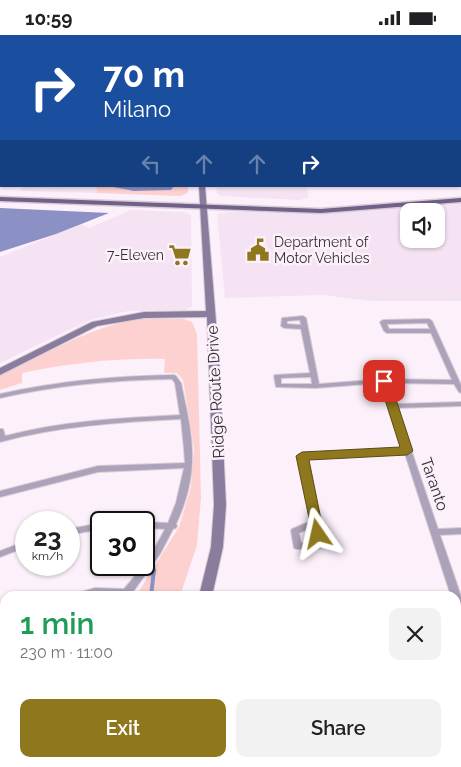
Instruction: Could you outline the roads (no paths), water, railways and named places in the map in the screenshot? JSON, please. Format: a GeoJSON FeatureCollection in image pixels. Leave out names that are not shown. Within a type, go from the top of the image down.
{"type":"FeatureCollection","features":[{"type":"Feature","properties":{"kind":"main road","name":"Ridge Route Drive"},"geometry":{"type":"LineString","coordinates":[[202,187],[211,314],[220,505],[217,547],[207,591]]}},
{"type":"Feature","properties":{"kind":"main road"},"geometry":{"type":"LineString","coordinates":[[0,193],[321,211],[397,206],[461,197]]}},
{"type":"Feature","properties":{"kind":"main road"},"geometry":{"type":"LineString","coordinates":[[0,199],[203,204],[336,203],[461,197]]}},
{"type":"Feature","properties":{"kind":"main road"},"geometry":{"type":"LineString","coordinates":[[0,372],[95,324],[144,315],[211,314]]}},
{"type":"Feature","properties":{"kind":"street"},"geometry":{"type":"LineString","coordinates":[[433,331],[387,331],[382,322],[429,321],[461,391]]}},
{"type":"Feature","properties":{"kind":"street"},"geometry":{"type":"LineString","coordinates":[[304,327],[316,386]]}},
{"type":"Feature","properties":{"kind":"street"},"geometry":{"type":"LineString","coordinates":[[314,375],[276,376],[278,386],[316,386],[384,381],[456,382]]}},
{"type":"Feature","properties":{"kind":"street"},"geometry":{"type":"LineString","coordinates":[[0,396],[76,381],[174,377],[178,383],[188,465],[173,526],[149,565],[129,591]]}},
{"type":"Feature","properties":{"kind":"street","name":"Taranto"},"geometry":{"type":"LineString","coordinates":[[384,381],[454,591]]}},
{"type":"Feature","properties":{"kind":"street"},"geometry":{"type":"LineString","coordinates":[[392,406],[461,404]]}},
{"type":"Feature","properties":{"kind":"street"},"geometry":{"type":"LineString","coordinates":[[1,437],[102,421],[183,417]]}},
{"type":"Feature","properties":{"kind":"street"},"geometry":{"type":"LineString","coordinates":[[315,523],[302,456],[407,451]]}},
{"type":"Feature","properties":{"kind":"street"},"geometry":{"type":"LineString","coordinates":[[0,494],[98,469],[188,465]]}},
{"type":"Feature","properties":{"kind":"street"},"geometry":{"type":"LineString","coordinates":[[155,525],[173,526]]}},
{"type":"Feature","properties":{"kind":"street"},"geometry":{"type":"LineString","coordinates":[[434,532],[461,531]]}},
{"type":"Feature","properties":{"kind":"street"},"geometry":{"type":"LineString","coordinates":[[0,554],[15,548]]}},
{"type":"Feature","properties":{"kind":"water"},"geometry":{"type":"Polygon","coordinates":[[[113,187],[173,187],[171,190],[134,191],[113,187]]]}},
{"type":"Feature","properties":{"kind":"water"},"geometry":{"type":"Polygon","coordinates":[[[0,208],[109,213],[56,234],[0,252],[0,208]]]}},
{"type":"Feature","properties":{"kind":"waterway"},"geometry":{"type":"LineString","coordinates":[[152,591],[153,576]]}},
{"type":"Feature","properties":{"kind":"place","name":"Department of Motor Vehicles"},"geometry":{"type":"Point","coordinates":[258,250]}},
{"type":"Feature","properties":{"kind":"place","name":"7-Eleven"},"geometry":{"type":"Point","coordinates":[180,255]}}]}
